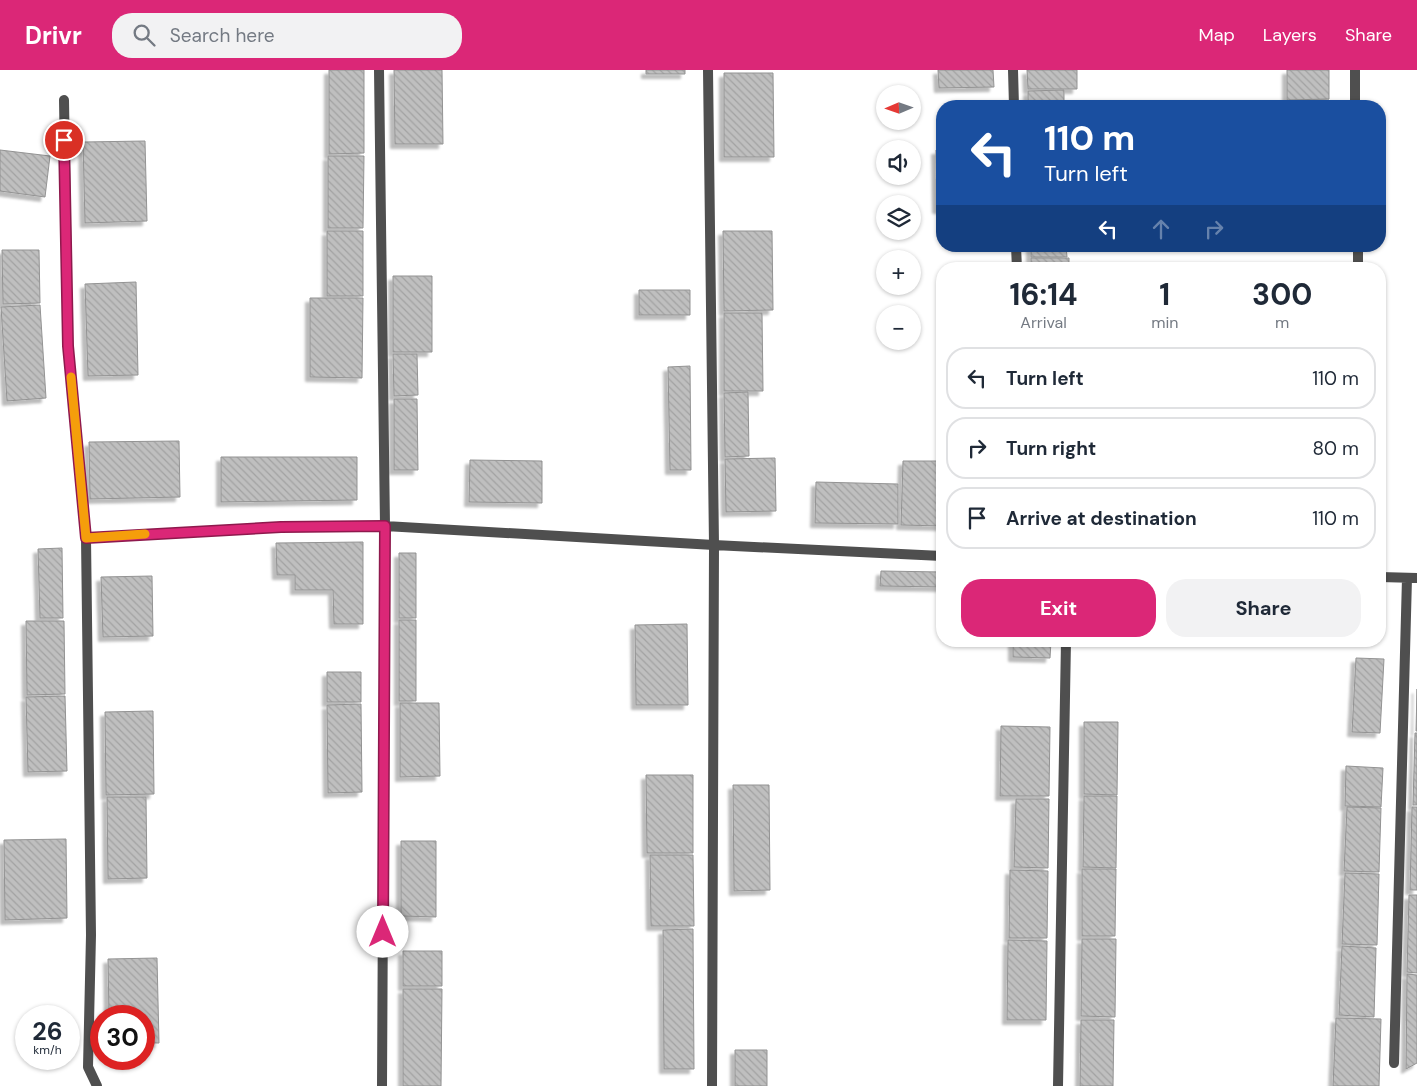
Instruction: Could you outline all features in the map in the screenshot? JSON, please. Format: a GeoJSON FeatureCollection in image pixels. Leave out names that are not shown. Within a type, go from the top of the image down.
{"type":"FeatureCollection","features":[{"type":"Feature","properties":{"kind":"street"},"geometry":{"type":"LineString","coordinates":[[379,70],[385,526],[382,1086]]}},
{"type":"Feature","properties":{"kind":"street"},"geometry":{"type":"LineString","coordinates":[[708,70],[714,545],[712,1086]]}},
{"type":"Feature","properties":{"kind":"street"},"geometry":{"type":"LineString","coordinates":[[1014,70],[1014,100]]}},
{"type":"Feature","properties":{"kind":"street"},"geometry":{"type":"LineString","coordinates":[[1355,70],[1355,100]]}},
{"type":"Feature","properties":{"kind":"street"},"geometry":{"type":"LineString","coordinates":[[64,100],[68,346],[86,538],[91,934],[88,1067],[96,1086]]}},
{"type":"Feature","properties":{"kind":"street"},"geometry":{"type":"LineString","coordinates":[[86,538],[281,527],[385,526],[936,556]]}},
{"type":"Feature","properties":{"kind":"street"},"geometry":{"type":"LineString","coordinates":[[1386,577],[1412,578],[1394,1063]]}},
{"type":"Feature","properties":{"kind":"street"},"geometry":{"type":"LineString","coordinates":[[1058,1086],[1066,647]]}},
{"type":"Feature","properties":{"kind":"building"},"geometry":{"type":"Polygon","coordinates":[[[329,70],[364,70],[364,153],[329,154],[329,70]]]}},
{"type":"Feature","properties":{"kind":"building"},"geometry":{"type":"Polygon","coordinates":[[[394,70],[442,70],[443,144],[395,144],[394,70]]]}},
{"type":"Feature","properties":{"kind":"building"},"geometry":{"type":"Polygon","coordinates":[[[646,70],[685,70],[685,74],[646,74],[646,70]]]}},
{"type":"Feature","properties":{"kind":"building"},"geometry":{"type":"Polygon","coordinates":[[[938,70],[993,70],[994,87],[939,88],[938,70]]]}},
{"type":"Feature","properties":{"kind":"building"},"geometry":{"type":"Polygon","coordinates":[[[1027,70],[1077,70],[1077,89],[1028,89],[1027,70]]]}},
{"type":"Feature","properties":{"kind":"building"},"geometry":{"type":"Polygon","coordinates":[[[1287,70],[1329,70],[1329,99],[1287,100],[1287,70]]]}},
{"type":"Feature","properties":{"kind":"building"},"geometry":{"type":"Polygon","coordinates":[[[724,73],[773,73],[774,157],[724,157],[724,73]]]}},
{"type":"Feature","properties":{"kind":"building"},"geometry":{"type":"Polygon","coordinates":[[[1064,90],[1064,100],[1028,100],[1028,91],[1064,90]]]}},
{"type":"Feature","properties":{"kind":"building"},"geometry":{"type":"Polygon","coordinates":[[[145,141],[147,221],[85,223],[83,142],[145,141]]]}},
{"type":"Feature","properties":{"kind":"building"},"geometry":{"type":"Polygon","coordinates":[[[0,150],[50,156],[45,197],[0,191],[0,150]]]}},
{"type":"Feature","properties":{"kind":"building"},"geometry":{"type":"Polygon","coordinates":[[[328,156],[364,156],[363,228],[328,228],[328,156]]]}},
{"type":"Feature","properties":{"kind":"building"},"geometry":{"type":"Polygon","coordinates":[[[327,231],[363,231],[363,296],[327,296],[327,231]]]}},
{"type":"Feature","properties":{"kind":"building"},"geometry":{"type":"Polygon","coordinates":[[[723,231],[772,231],[773,310],[724,311],[723,231]]]}},
{"type":"Feature","properties":{"kind":"building"},"geometry":{"type":"Polygon","coordinates":[[[2,250],[39,250],[40,303],[3,304],[2,250]]]}},
{"type":"Feature","properties":{"kind":"building"},"geometry":{"type":"Polygon","coordinates":[[[1031,252],[1067,252],[1067,257],[1031,257],[1031,252]]]}},
{"type":"Feature","properties":{"kind":"building"},"geometry":{"type":"Polygon","coordinates":[[[1031,258],[1069,258],[1069,262],[1031,262],[1031,258]]]}},
{"type":"Feature","properties":{"kind":"building"},"geometry":{"type":"Polygon","coordinates":[[[393,276],[432,276],[432,352],[393,352],[393,276]]]}},
{"type":"Feature","properties":{"kind":"building"},"geometry":{"type":"Polygon","coordinates":[[[136,282],[138,375],[88,376],[85,284],[136,282]]]}},
{"type":"Feature","properties":{"kind":"building"},"geometry":{"type":"Polygon","coordinates":[[[639,290],[690,290],[690,315],[639,315],[639,290]]]}},
{"type":"Feature","properties":{"kind":"building"},"geometry":{"type":"Polygon","coordinates":[[[310,298],[363,298],[362,378],[310,377],[310,298]]]}},
{"type":"Feature","properties":{"kind":"building"},"geometry":{"type":"Polygon","coordinates":[[[40,305],[46,398],[7,401],[1,307],[40,305]]]}},
{"type":"Feature","properties":{"kind":"building"},"geometry":{"type":"Polygon","coordinates":[[[724,313],[762,313],[763,391],[724,391],[724,313]]]}},
{"type":"Feature","properties":{"kind":"building"},"geometry":{"type":"Polygon","coordinates":[[[393,354],[417,354],[418,395],[394,396],[393,354]]]}},
{"type":"Feature","properties":{"kind":"building"},"geometry":{"type":"Polygon","coordinates":[[[690,366],[691,470],[670,470],[668,367],[690,366]]]}},
{"type":"Feature","properties":{"kind":"building"},"geometry":{"type":"Polygon","coordinates":[[[748,392],[749,456],[725,457],[724,393],[748,392]]]}},
{"type":"Feature","properties":{"kind":"building"},"geometry":{"type":"Polygon","coordinates":[[[394,399],[417,399],[418,470],[394,470],[394,399]]]}},
{"type":"Feature","properties":{"kind":"building"},"geometry":{"type":"Polygon","coordinates":[[[179,441],[180,497],[90,499],[89,442],[179,441]]]}},
{"type":"Feature","properties":{"kind":"building"},"geometry":{"type":"Polygon","coordinates":[[[221,457],[357,457],[357,500],[221,502],[221,457]]]}},
{"type":"Feature","properties":{"kind":"building"},"geometry":{"type":"Polygon","coordinates":[[[775,458],[776,511],[726,512],[725,459],[775,458]]]}},
{"type":"Feature","properties":{"kind":"building"},"geometry":{"type":"Polygon","coordinates":[[[470,460],[542,461],[542,503],[469,502],[470,460]]]}},
{"type":"Feature","properties":{"kind":"building"},"geometry":{"type":"Polygon","coordinates":[[[903,461],[936,461],[936,526],[901,525],[903,461]]]}},
{"type":"Feature","properties":{"kind":"building"},"geometry":{"type":"Polygon","coordinates":[[[816,482],[898,484],[898,524],[815,523],[816,482]]]}},
{"type":"Feature","properties":{"kind":"building"},"geometry":{"type":"Polygon","coordinates":[[[363,542],[363,624],[334,624],[333,590],[295,590],[295,575],[277,575],[276,543],[363,542]]]}},
{"type":"Feature","properties":{"kind":"building"},"geometry":{"type":"Polygon","coordinates":[[[62,548],[63,618],[40,618],[38,549],[62,548]]]}},
{"type":"Feature","properties":{"kind":"building"},"geometry":{"type":"Polygon","coordinates":[[[399,553],[416,553],[416,618],[399,618],[399,553]]]}},
{"type":"Feature","properties":{"kind":"building"},"geometry":{"type":"Polygon","coordinates":[[[881,571],[936,572],[936,587],[880,586],[881,571]]]}},
{"type":"Feature","properties":{"kind":"building"},"geometry":{"type":"Polygon","coordinates":[[[152,576],[153,636],[103,637],[101,577],[152,576]]]}},
{"type":"Feature","properties":{"kind":"building"},"geometry":{"type":"Polygon","coordinates":[[[399,620],[416,620],[416,701],[399,701],[399,620]]]}},
{"type":"Feature","properties":{"kind":"building"},"geometry":{"type":"Polygon","coordinates":[[[26,621],[64,621],[65,694],[27,695],[26,621]]]}},
{"type":"Feature","properties":{"kind":"building"},"geometry":{"type":"Polygon","coordinates":[[[687,624],[688,705],[636,705],[635,625],[687,624]]]}},
{"type":"Feature","properties":{"kind":"building"},"geometry":{"type":"Polygon","coordinates":[[[1013,647],[1051,647],[1050,658],[1013,657],[1013,647]]]}},
{"type":"Feature","properties":{"kind":"building"},"geometry":{"type":"Polygon","coordinates":[[[1356,658],[1384,659],[1380,733],[1352,732],[1356,658]]]}},
{"type":"Feature","properties":{"kind":"building"},"geometry":{"type":"Polygon","coordinates":[[[327,672],[361,672],[361,702],[327,702],[327,672]]]}},
{"type":"Feature","properties":{"kind":"building"},"geometry":{"type":"Polygon","coordinates":[[[1417,689],[1417,731],[1416,731],[1417,689]]]}},
{"type":"Feature","properties":{"kind":"building"},"geometry":{"type":"Polygon","coordinates":[[[65,696],[67,771],[28,772],[26,697],[65,696]]]}},
{"type":"Feature","properties":{"kind":"building"},"geometry":{"type":"Polygon","coordinates":[[[400,703],[439,703],[440,776],[400,777],[400,703]]]}},
{"type":"Feature","properties":{"kind":"building"},"geometry":{"type":"Polygon","coordinates":[[[361,704],[362,792],[328,793],[327,705],[361,704]]]}},
{"type":"Feature","properties":{"kind":"building"},"geometry":{"type":"Polygon","coordinates":[[[153,711],[154,794],[106,795],[105,712],[153,711]]]}},
{"type":"Feature","properties":{"kind":"building"},"geometry":{"type":"Polygon","coordinates":[[[1084,722],[1118,722],[1117,795],[1084,794],[1084,722]]]}},
{"type":"Feature","properties":{"kind":"building"},"geometry":{"type":"Polygon","coordinates":[[[1001,726],[1050,727],[1049,796],[1000,796],[1001,726]]]}},
{"type":"Feature","properties":{"kind":"building"},"geometry":{"type":"Polygon","coordinates":[[[1415,733],[1417,733],[1417,805],[1413,805],[1415,733]]]}},
{"type":"Feature","properties":{"kind":"building"},"geometry":{"type":"Polygon","coordinates":[[[1346,766],[1383,768],[1381,807],[1345,806],[1346,766]]]}},
{"type":"Feature","properties":{"kind":"building"},"geometry":{"type":"Polygon","coordinates":[[[646,775],[693,775],[693,853],[647,853],[646,775]]]}},
{"type":"Feature","properties":{"kind":"building"},"geometry":{"type":"Polygon","coordinates":[[[733,785],[769,785],[770,890],[734,891],[733,785]]]}},
{"type":"Feature","properties":{"kind":"building"},"geometry":{"type":"Polygon","coordinates":[[[1084,796],[1117,796],[1116,868],[1083,867],[1084,796]]]}},
{"type":"Feature","properties":{"kind":"building"},"geometry":{"type":"Polygon","coordinates":[[[107,797],[146,797],[147,878],[108,879],[107,797]]]}},
{"type":"Feature","properties":{"kind":"building"},"geometry":{"type":"Polygon","coordinates":[[[1016,799],[1049,799],[1048,868],[1014,867],[1016,799]]]}},
{"type":"Feature","properties":{"kind":"building"},"geometry":{"type":"Polygon","coordinates":[[[1347,807],[1381,808],[1379,872],[1344,871],[1347,807]]]}},
{"type":"Feature","properties":{"kind":"building"},"geometry":{"type":"Polygon","coordinates":[[[1412,807],[1417,807],[1417,890],[1410,890],[1412,807]]]}},
{"type":"Feature","properties":{"kind":"building"},"geometry":{"type":"Polygon","coordinates":[[[66,839],[67,918],[5,920],[4,840],[66,839]]]}},
{"type":"Feature","properties":{"kind":"building"},"geometry":{"type":"Polygon","coordinates":[[[401,841],[436,841],[436,917],[401,916],[401,841]]]}},
{"type":"Feature","properties":{"kind":"building"},"geometry":{"type":"Polygon","coordinates":[[[650,855],[693,855],[694,926],[651,926],[650,855]]]}},
{"type":"Feature","properties":{"kind":"building"},"geometry":{"type":"Polygon","coordinates":[[[1082,869],[1116,869],[1115,936],[1082,936],[1082,869]]]}},
{"type":"Feature","properties":{"kind":"building"},"geometry":{"type":"Polygon","coordinates":[[[1010,870],[1048,871],[1047,938],[1009,938],[1010,870]]]}},
{"type":"Feature","properties":{"kind":"building"},"geometry":{"type":"Polygon","coordinates":[[[1345,873],[1379,874],[1377,945],[1342,944],[1345,873]]]}},
{"type":"Feature","properties":{"kind":"building"},"geometry":{"type":"Polygon","coordinates":[[[1409,895],[1417,895],[1417,973],[1407,972],[1409,895]]]}},
{"type":"Feature","properties":{"kind":"building"},"geometry":{"type":"Polygon","coordinates":[[[693,929],[694,1069],[664,1069],[663,930],[693,929]]]}},
{"type":"Feature","properties":{"kind":"building"},"geometry":{"type":"Polygon","coordinates":[[[1082,939],[1116,939],[1115,1017],[1081,1016],[1082,939]]]}},
{"type":"Feature","properties":{"kind":"building"},"geometry":{"type":"Polygon","coordinates":[[[1008,940],[1047,941],[1046,1020],[1007,1020],[1008,940]]]}},
{"type":"Feature","properties":{"kind":"building"},"geometry":{"type":"Polygon","coordinates":[[[1342,946],[1376,948],[1374,1017],[1339,1015],[1342,946]]]}},
{"type":"Feature","properties":{"kind":"building"},"geometry":{"type":"Polygon","coordinates":[[[403,951],[442,951],[442,986],[403,986],[403,951]]]}},
{"type":"Feature","properties":{"kind":"building"},"geometry":{"type":"Polygon","coordinates":[[[157,958],[159,1043],[155,1043],[155,1005],[109,1005],[108,959],[157,958]]]}},
{"type":"Feature","properties":{"kind":"building"},"geometry":{"type":"Polygon","coordinates":[[[1407,974],[1417,975],[1417,1063],[1406,1069],[1407,974]]]}},
{"type":"Feature","properties":{"kind":"building"},"geometry":{"type":"Polygon","coordinates":[[[403,989],[442,989],[441,1086],[403,1086],[403,989]]]}},
{"type":"Feature","properties":{"kind":"building"},"geometry":{"type":"Polygon","coordinates":[[[1336,1018],[1381,1019],[1379,1086],[1333,1086],[1336,1018]]]}},
{"type":"Feature","properties":{"kind":"building"},"geometry":{"type":"Polygon","coordinates":[[[1081,1020],[1114,1020],[1113,1086],[1080,1086],[1081,1020]]]}},
{"type":"Feature","properties":{"kind":"building"},"geometry":{"type":"Polygon","coordinates":[[[735,1050],[767,1050],[767,1086],[735,1086],[735,1050]]]}},
{"type":"Feature","properties":{"kind":"slow traffic"},"geometry":{"type":"LineString","coordinates":[[71,377],[86,538],[145,534]]}},
{"type":"Feature","properties":{"kind":"route"},"geometry":{"type":"LineString","coordinates":[[64,140],[68,346],[86,538],[281,527],[385,526],[383,932]]}}]}
